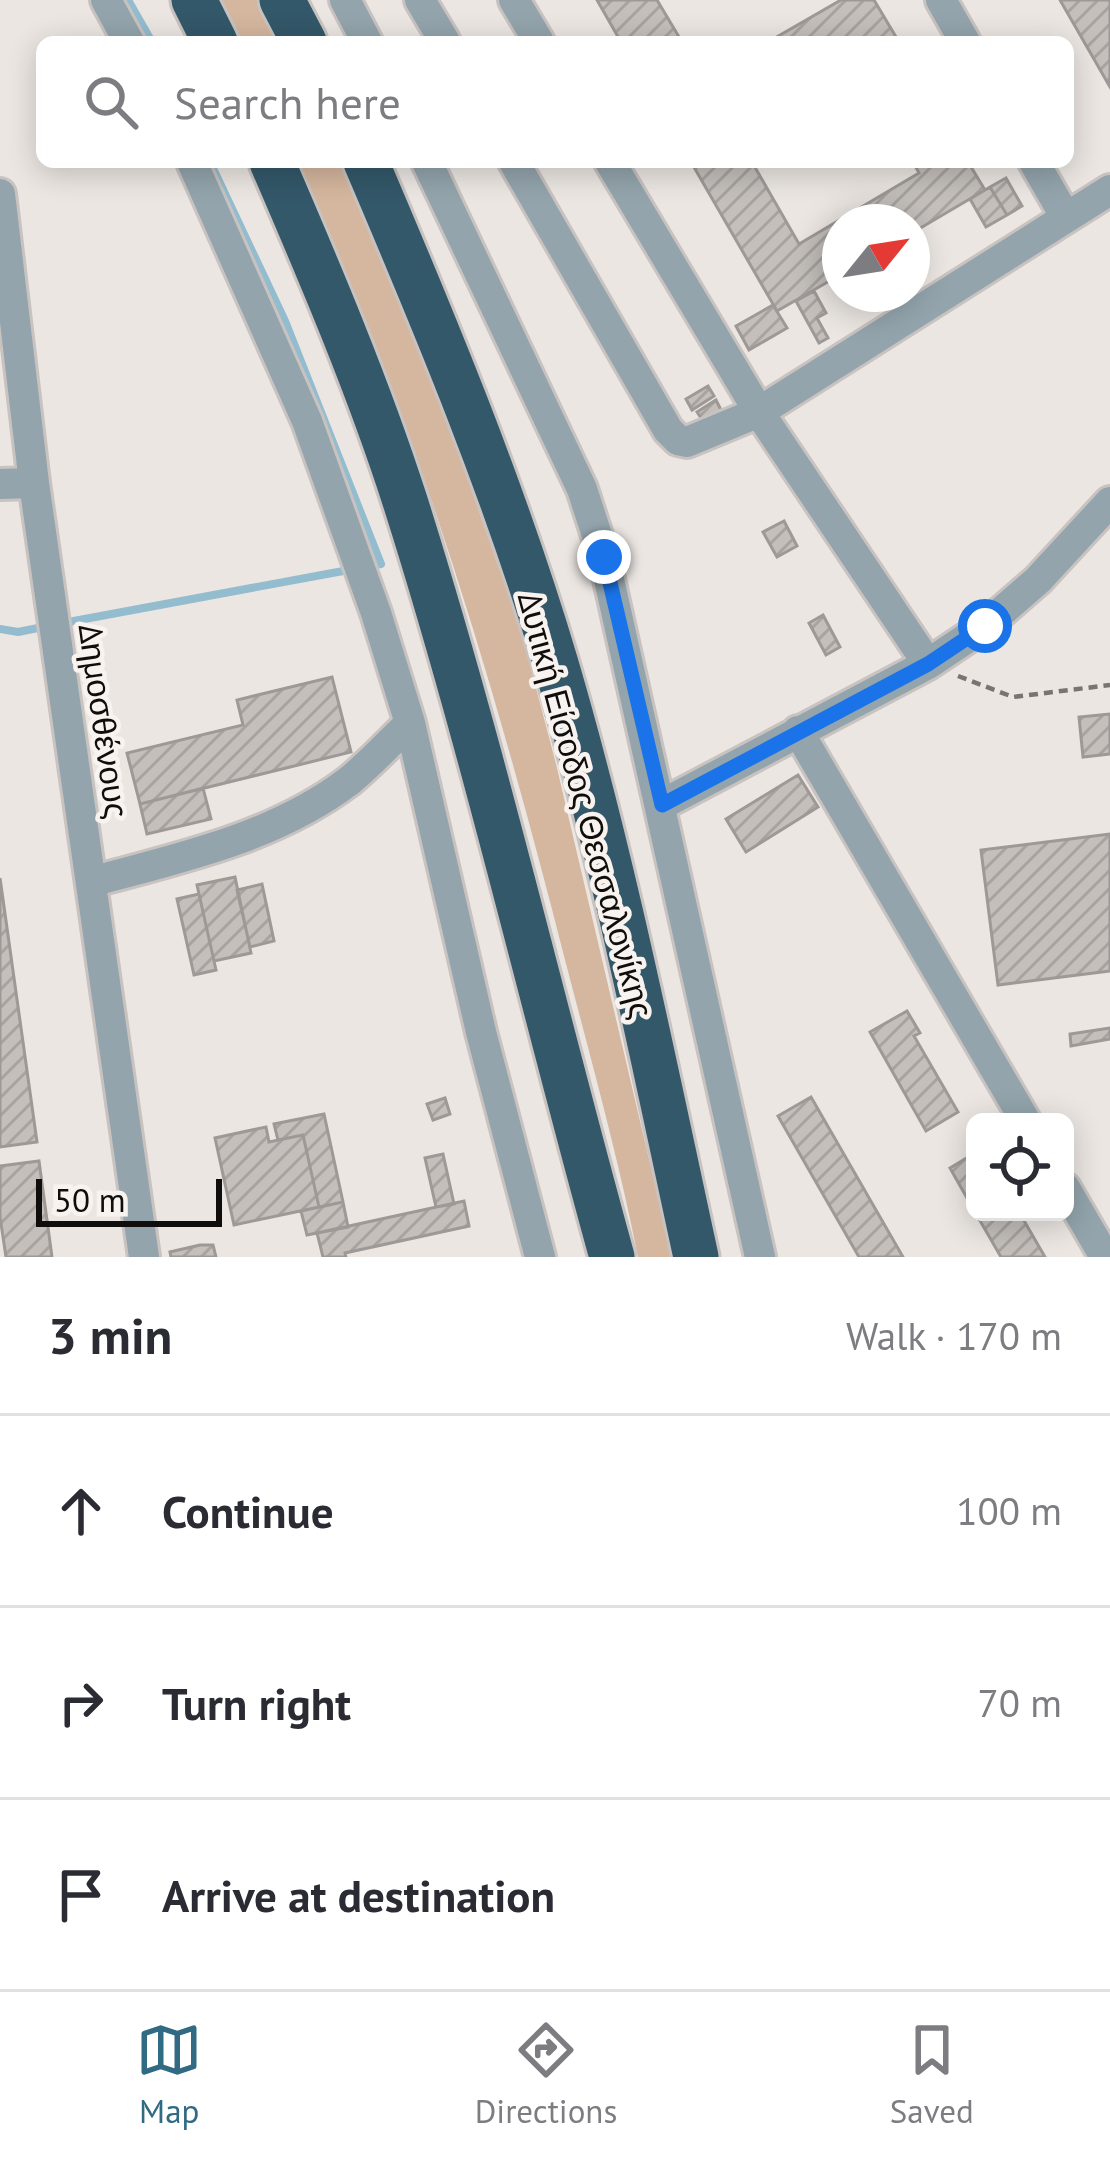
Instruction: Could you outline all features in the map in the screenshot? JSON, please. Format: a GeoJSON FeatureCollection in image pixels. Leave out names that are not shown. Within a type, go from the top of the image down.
{"type":"FeatureCollection","features":[{"type":"Feature","properties":{"kind":"highway"},"geometry":{"type":"LineString","coordinates":[[194,0],[212,36]]}},
{"type":"Feature","properties":{"kind":"highway"},"geometry":{"type":"LineString","coordinates":[[282,0],[301,36]]}},
{"type":"Feature","properties":{"kind":"highway"},"geometry":{"type":"LineString","coordinates":[[275,168],[326,286],[404,496],[461,686],[611,1257]]}},
{"type":"Feature","properties":{"kind":"highway","name":"Δυτική Είσοδος Θεσσαλονίκης"},"geometry":{"type":"LineString","coordinates":[[368,168],[472,418],[555,663],[642,1010],[696,1257]]}},
{"type":"Feature","properties":{"kind":"highway"},"geometry":{"type":"LineString","coordinates":[[642,1010],[717,1257]]}},
{"type":"Feature","properties":{"kind":"highway"},"geometry":{"type":"LineString","coordinates":[[585,1161],[597,1257]]}},
{"type":"Feature","properties":{"kind":"street"},"geometry":{"type":"LineString","coordinates":[[106,0],[126,36]]}},
{"type":"Feature","properties":{"kind":"street"},"geometry":{"type":"LineString","coordinates":[[345,0],[364,36]]}},
{"type":"Feature","properties":{"kind":"street"},"geometry":{"type":"LineString","coordinates":[[420,0],[441,36]]}},
{"type":"Feature","properties":{"kind":"street"},"geometry":{"type":"LineString","coordinates":[[514,0],[535,36]]}},
{"type":"Feature","properties":{"kind":"street"},"geometry":{"type":"LineString","coordinates":[[941,0],[962,36]]}},
{"type":"Feature","properties":{"kind":"street"},"geometry":{"type":"LineString","coordinates":[[195,168],[261,310],[376,614],[410,723],[475,1010],[540,1257]]}},
{"type":"Feature","properties":{"kind":"street"},"geometry":{"type":"LineString","coordinates":[[430,168],[582,489],[604,557],[760,1257]]}},
{"type":"Feature","properties":{"kind":"street"},"geometry":{"type":"LineString","coordinates":[[517,168],[668,430],[687,442],[759,412],[1110,190]]}},
{"type":"Feature","properties":{"kind":"street"},"geometry":{"type":"LineString","coordinates":[[614,168],[759,412],[928,664]]}},
{"type":"Feature","properties":{"kind":"street"},"geometry":{"type":"LineString","coordinates":[[1037,168],[1065,216]]}},
{"type":"Feature","properties":{"kind":"street","name":"Δημοσθένους"},"geometry":{"type":"LineString","coordinates":[[0,194],[34,483],[144,1257]]}},
{"type":"Feature","properties":{"kind":"street"},"geometry":{"type":"LineString","coordinates":[[0,484],[34,483]]}},
{"type":"Feature","properties":{"kind":"street"},"geometry":{"type":"LineString","coordinates":[[662,805],[928,664],[985,626],[1038,580],[1110,502]]}},
{"type":"Feature","properties":{"kind":"street"},"geometry":{"type":"LineString","coordinates":[[91,882],[192,855],[275,825],[349,781],[410,723]]}},
{"type":"Feature","properties":{"kind":"street"},"geometry":{"type":"LineString","coordinates":[[798,731],[1021,1113]]}},
{"type":"Feature","properties":{"kind":"street"},"geometry":{"type":"LineString","coordinates":[[1074,1204],[1105,1257]]}},
{"type":"Feature","properties":{"kind":"path"},"geometry":{"type":"LineString","coordinates":[[928,664],[1013,697],[1110,686]]}},
{"type":"Feature","properties":{"kind":"shaded area"},"geometry":{"type":"Polygon","coordinates":[[[220,0],[265,0],[284,36],[240,36],[220,0]]]}},
{"type":"Feature","properties":{"kind":"shaded area"},"geometry":{"type":"Polygon","coordinates":[[[301,168],[346,168],[449,426],[521,631],[672,1257],[638,1257],[594,1069],[480,653],[415,454],[301,168]]]}},
{"type":"Feature","properties":{"kind":"building"},"geometry":{"type":"Polygon","coordinates":[[[597,0],[657,0],[678,36],[618,36],[597,0]]]}},
{"type":"Feature","properties":{"kind":"building"},"geometry":{"type":"Polygon","coordinates":[[[841,0],[874,0],[895,36],[778,36],[841,0]]]}},
{"type":"Feature","properties":{"kind":"building"},"geometry":{"type":"Polygon","coordinates":[[[1060,0],[1110,0],[1110,87],[1060,0]]]}},
{"type":"Feature","properties":{"kind":"building"},"geometry":{"type":"Polygon","coordinates":[[[694,168],[755,168],[799,244],[822,230],[822,285],[777,311],[694,168]]]}},
{"type":"Feature","properties":{"kind":"building"},"geometry":{"type":"Polygon","coordinates":[[[916,168],[972,168],[985,190],[930,222],[930,204],[867,204],[919,173],[916,168]]]}},
{"type":"Feature","properties":{"kind":"building"},"geometry":{"type":"Polygon","coordinates":[[[1006,178],[1022,206],[1007,215],[990,187],[1006,178]]]}},
{"type":"Feature","properties":{"kind":"building"},"geometry":{"type":"Polygon","coordinates":[[[990,187],[1007,215],[986,227],[970,199],[990,187]]]}},
{"type":"Feature","properties":{"kind":"building"},"geometry":{"type":"Polygon","coordinates":[[[814,291],[826,313],[817,318],[828,338],[819,343],[796,301],[814,291]]]}},
{"type":"Feature","properties":{"kind":"building"},"geometry":{"type":"Polygon","coordinates":[[[773,305],[787,328],[749,350],[736,326],[773,305]]]}},
{"type":"Feature","properties":{"kind":"building"},"geometry":{"type":"Polygon","coordinates":[[[708,386],[714,396],[692,410],[686,399],[708,386]]]}},
{"type":"Feature","properties":{"kind":"building"},"geometry":{"type":"Polygon","coordinates":[[[716,400],[721,410],[703,421],[697,412],[716,400]]]}},
{"type":"Feature","properties":{"kind":"building"},"geometry":{"type":"Polygon","coordinates":[[[784,521],[797,546],[777,557],[763,532],[784,521]]]}},
{"type":"Feature","properties":{"kind":"building"},"geometry":{"type":"Polygon","coordinates":[[[823,615],[840,647],[826,655],[809,623],[823,615]]]}},
{"type":"Feature","properties":{"kind":"building"},"geometry":{"type":"Polygon","coordinates":[[[332,677],[351,752],[140,804],[127,753],[243,725],[237,700],[332,677]]]}},
{"type":"Feature","properties":{"kind":"building"},"geometry":{"type":"Polygon","coordinates":[[[1110,714],[1110,754],[1083,757],[1079,717],[1110,714]]]}},
{"type":"Feature","properties":{"kind":"building"},"geometry":{"type":"Polygon","coordinates":[[[798,775],[818,807],[746,852],[726,819],[798,775]]]}},
{"type":"Feature","properties":{"kind":"building"},"geometry":{"type":"Polygon","coordinates":[[[203,788],[211,819],[147,834],[140,804],[203,788]]]}},
{"type":"Feature","properties":{"kind":"building"},"geometry":{"type":"Polygon","coordinates":[[[1110,834],[1110,971],[998,985],[981,850],[1110,834]]]}},
{"type":"Feature","properties":{"kind":"building"},"geometry":{"type":"Polygon","coordinates":[[[235,877],[251,953],[214,961],[197,885],[235,877]]]}},
{"type":"Feature","properties":{"kind":"building"},"geometry":{"type":"Polygon","coordinates":[[[0,878],[37,1142],[0,1147],[0,878]]]}},
{"type":"Feature","properties":{"kind":"building"},"geometry":{"type":"Polygon","coordinates":[[[262,884],[274,941],[250,947],[237,890],[262,884]]]}},
{"type":"Feature","properties":{"kind":"building"},"geometry":{"type":"Polygon","coordinates":[[[199,894],[216,970],[194,975],[177,899],[199,894]]]}},
{"type":"Feature","properties":{"kind":"building"},"geometry":{"type":"Polygon","coordinates":[[[907,1011],[920,1033],[914,1036],[958,1112],[926,1131],[870,1032],[907,1011]]]}},
{"type":"Feature","properties":{"kind":"building"},"geometry":{"type":"Polygon","coordinates":[[[1110,1028],[1110,1039],[1071,1046],[1070,1034],[1110,1028]]]}},
{"type":"Feature","properties":{"kind":"building"},"geometry":{"type":"Polygon","coordinates":[[[811,1097],[903,1257],[859,1257],[778,1116],[811,1097]]]}},
{"type":"Feature","properties":{"kind":"building"},"geometry":{"type":"Polygon","coordinates":[[[445,1098],[450,1114],[433,1120],[427,1104],[445,1098]]]}},
{"type":"Feature","properties":{"kind":"building"},"geometry":{"type":"Polygon","coordinates":[[[324,1114],[343,1202],[319,1207],[303,1135],[278,1140],[274,1124],[324,1114]]]}},
{"type":"Feature","properties":{"kind":"building"},"geometry":{"type":"Polygon","coordinates":[[[266,1127],[269,1142],[303,1135],[319,1207],[234,1225],[215,1138],[266,1127]]]}},
{"type":"Feature","properties":{"kind":"building"},"geometry":{"type":"Polygon","coordinates":[[[443,1154],[454,1204],[436,1207],[425,1158],[443,1154]]]}},
{"type":"Feature","properties":{"kind":"building"},"geometry":{"type":"Polygon","coordinates":[[[966,1158],[966,1196],[950,1168],[966,1158]]]}},
{"type":"Feature","properties":{"kind":"building"},"geometry":{"type":"Polygon","coordinates":[[[39,1161],[52,1257],[6,1257],[0,1166],[39,1161]]]}},
{"type":"Feature","properties":{"kind":"building"},"geometry":{"type":"Polygon","coordinates":[[[464,1201],[469,1226],[345,1253],[346,1257],[323,1257],[317,1233],[464,1201]]]}},
{"type":"Feature","properties":{"kind":"building"},"geometry":{"type":"Polygon","coordinates":[[[343,1202],[348,1227],[307,1235],[301,1211],[343,1202]]]}},
{"type":"Feature","properties":{"kind":"building"},"geometry":{"type":"Polygon","coordinates":[[[980,1221],[1024,1221],[1045,1257],[1001,1257],[980,1221]]]}},
{"type":"Feature","properties":{"kind":"building"},"geometry":{"type":"Polygon","coordinates":[[[213,1245],[216,1257],[171,1257],[170,1252],[213,1245]]]}},
{"type":"Feature","properties":{"kind":"waterway"},"geometry":{"type":"LineString","coordinates":[[128,0],[149,36]]}},
{"type":"Feature","properties":{"kind":"waterway"},"geometry":{"type":"LineString","coordinates":[[213,168],[285,321],[381,564],[369,566]]}},
{"type":"Feature","properties":{"kind":"waterway"},"geometry":{"type":"LineString","coordinates":[[63,623],[354,569]]}},
{"type":"Feature","properties":{"kind":"waterway"},"geometry":{"type":"LineString","coordinates":[[0,629],[18,632],[48,626]]}},
{"type":"Feature","properties":{"kind":"route"},"geometry":{"type":"LineString","coordinates":[[604,557],[662,805],[928,664],[985,626]]}}]}
